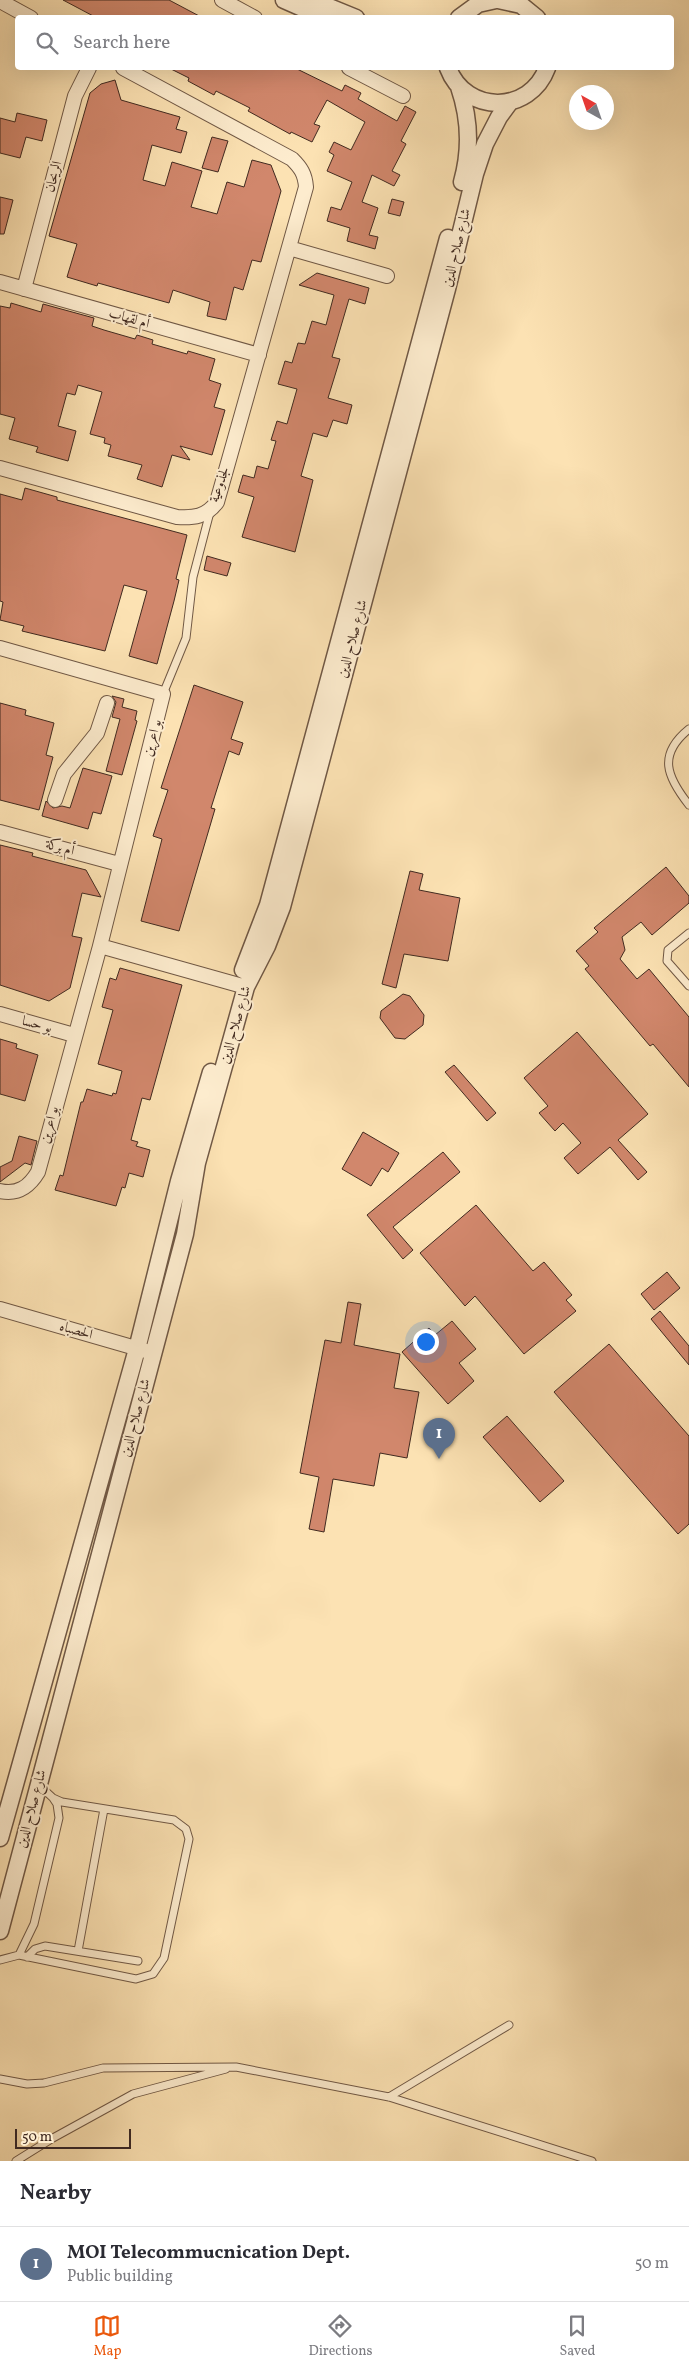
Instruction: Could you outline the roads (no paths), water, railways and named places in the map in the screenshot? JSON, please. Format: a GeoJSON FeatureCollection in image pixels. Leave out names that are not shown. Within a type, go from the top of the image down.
{"type":"FeatureCollection","features":[{"type":"Feature","properties":{"kind":"street"},"geometry":{"type":"LineString","coordinates":[[222,0],[250,15]]}},
{"type":"Feature","properties":{"kind":"street"},"geometry":{"type":"LineString","coordinates":[[284,0],[318,15]]}},
{"type":"Feature","properties":{"kind":"street"},"geometry":{"type":"LineString","coordinates":[[312,0],[349,15]]}},
{"type":"Feature","properties":{"kind":"street"},"geometry":{"type":"LineString","coordinates":[[462,15],[469,9],[493,0],[521,5],[534,11]]}},
{"type":"Feature","properties":{"kind":"street"},"geometry":{"type":"LineString","coordinates":[[0,1],[26,15]]}},
{"type":"Feature","properties":{"kind":"street","name":"الريحان"},"geometry":{"type":"LineString","coordinates":[[24,289],[75,96],[88,70]]}},
{"type":"Feature","properties":{"kind":"street","name":"لجذوعية"},"geometry":{"type":"LineString","coordinates":[[0,468],[177,517],[193,518],[210,511],[217,502],[306,187],[301,167],[292,159],[127,70]]}},
{"type":"Feature","properties":{"kind":"street"},"geometry":{"type":"LineString","coordinates":[[353,70],[403,96]]}},
{"type":"Feature","properties":{"kind":"street"},"geometry":{"type":"LineString","coordinates":[[449,70],[459,86],[482,102],[510,102],[529,94],[536,87],[546,70]]}},
{"type":"Feature","properties":{"kind":"street","name":"شارع صلاح الدين"},"geometry":{"type":"LineString","coordinates":[[0,1931],[3,1904],[39,1784],[145,1351],[179,1182],[268,905],[465,172],[468,155],[468,122],[466,106],[459,86]]}},
{"type":"Feature","properties":{"kind":"street","name":"شارع صلاح الدين"},"geometry":{"type":"LineString","coordinates":[[241,986],[267,946],[282,907],[447,289],[477,166],[491,130],[510,102]]}},
{"type":"Feature","properties":{"kind":"street"},"geometry":{"type":"LineString","coordinates":[[289,248],[387,276]]}},
{"type":"Feature","properties":{"kind":"street","name":"أم لقهاب"},"geometry":{"type":"LineString","coordinates":[[0,282],[258,355]]}},
{"type":"Feature","properties":{"kind":"street"},"geometry":{"type":"LineString","coordinates":[[0,648],[163,694]]}},
{"type":"Feature","properties":{"kind":"street"},"geometry":{"type":"LineString","coordinates":[[55,800],[64,774],[97,733],[114,679]]}},
{"type":"Feature","properties":{"kind":"street","name":"بو اعرين"},"geometry":{"type":"LineString","coordinates":[[0,1191],[14,1192],[24,1189],[32,1182],[38,1172],[74,1035],[100,946],[163,694]]}},
{"type":"Feature","properties":{"kind":"street","name":"أم بركة"},"geometry":{"type":"LineString","coordinates":[[0,832],[119,864]]}},
{"type":"Feature","properties":{"kind":"street"},"geometry":{"type":"LineString","coordinates":[[100,946],[241,986]]}},
{"type":"Feature","properties":{"kind":"street","name":"بو حسا"},"geometry":{"type":"LineString","coordinates":[[0,1014],[74,1035]]}},
{"type":"Feature","properties":{"kind":"street","name":"الحصباه"},"geometry":{"type":"LineString","coordinates":[[0,1309],[145,1351]]}},
{"type":"Feature","properties":{"kind":"street","name":"شارع صلاح الدين"},"geometry":{"type":"LineString","coordinates":[[0,1838],[145,1351]]}},
{"type":"Feature","properties":{"kind":"street"},"geometry":{"type":"LineString","coordinates":[[17,1778],[39,1784]]}},
{"type":"Feature","properties":{"kind":"lane"},"geometry":{"type":"LineString","coordinates":[[163,694],[186,638],[193,577],[210,511]]}},
{"type":"Feature","properties":{"kind":"lane"},"geometry":{"type":"LineString","coordinates":[[689,729],[669,754],[668,765],[670,777],[675,788],[689,805]]}},
{"type":"Feature","properties":{"kind":"lane"},"geometry":{"type":"LineString","coordinates":[[689,933],[668,950],[667,961],[689,986]]}},
{"type":"Feature","properties":{"kind":"lane"},"geometry":{"type":"LineString","coordinates":[[23,1956],[34,1924],[60,1811],[53,1798],[39,1784]]}},
{"type":"Feature","properties":{"kind":"lane"},"geometry":{"type":"LineString","coordinates":[[23,1956],[136,1978],[152,1974],[162,1964],[188,1834],[183,1825],[174,1820],[104,1809],[53,1798]]}},
{"type":"Feature","properties":{"kind":"lane"},"geometry":{"type":"LineString","coordinates":[[78,1951],[104,1809]]}},
{"type":"Feature","properties":{"kind":"lane"},"geometry":{"type":"LineString","coordinates":[[0,1960],[23,1956],[45,1946],[138,1960]]}},
{"type":"Feature","properties":{"kind":"lane"},"geometry":{"type":"LineString","coordinates":[[389,2097],[509,2025]]}},
{"type":"Feature","properties":{"kind":"lane"},"geometry":{"type":"LineString","coordinates":[[16,2161],[53,2138],[133,2094],[236,2067]]}},
{"type":"Feature","properties":{"kind":"lane"},"geometry":{"type":"LineString","coordinates":[[0,2079],[35,2084],[60,2080],[103,2068],[236,2067],[389,2097],[592,2161]]}},
{"type":"Feature","properties":{"kind":"place","name":"MOI Telecommucnication Dept."},"geometry":{"type":"Point","coordinates":[439,1459]}}]}
